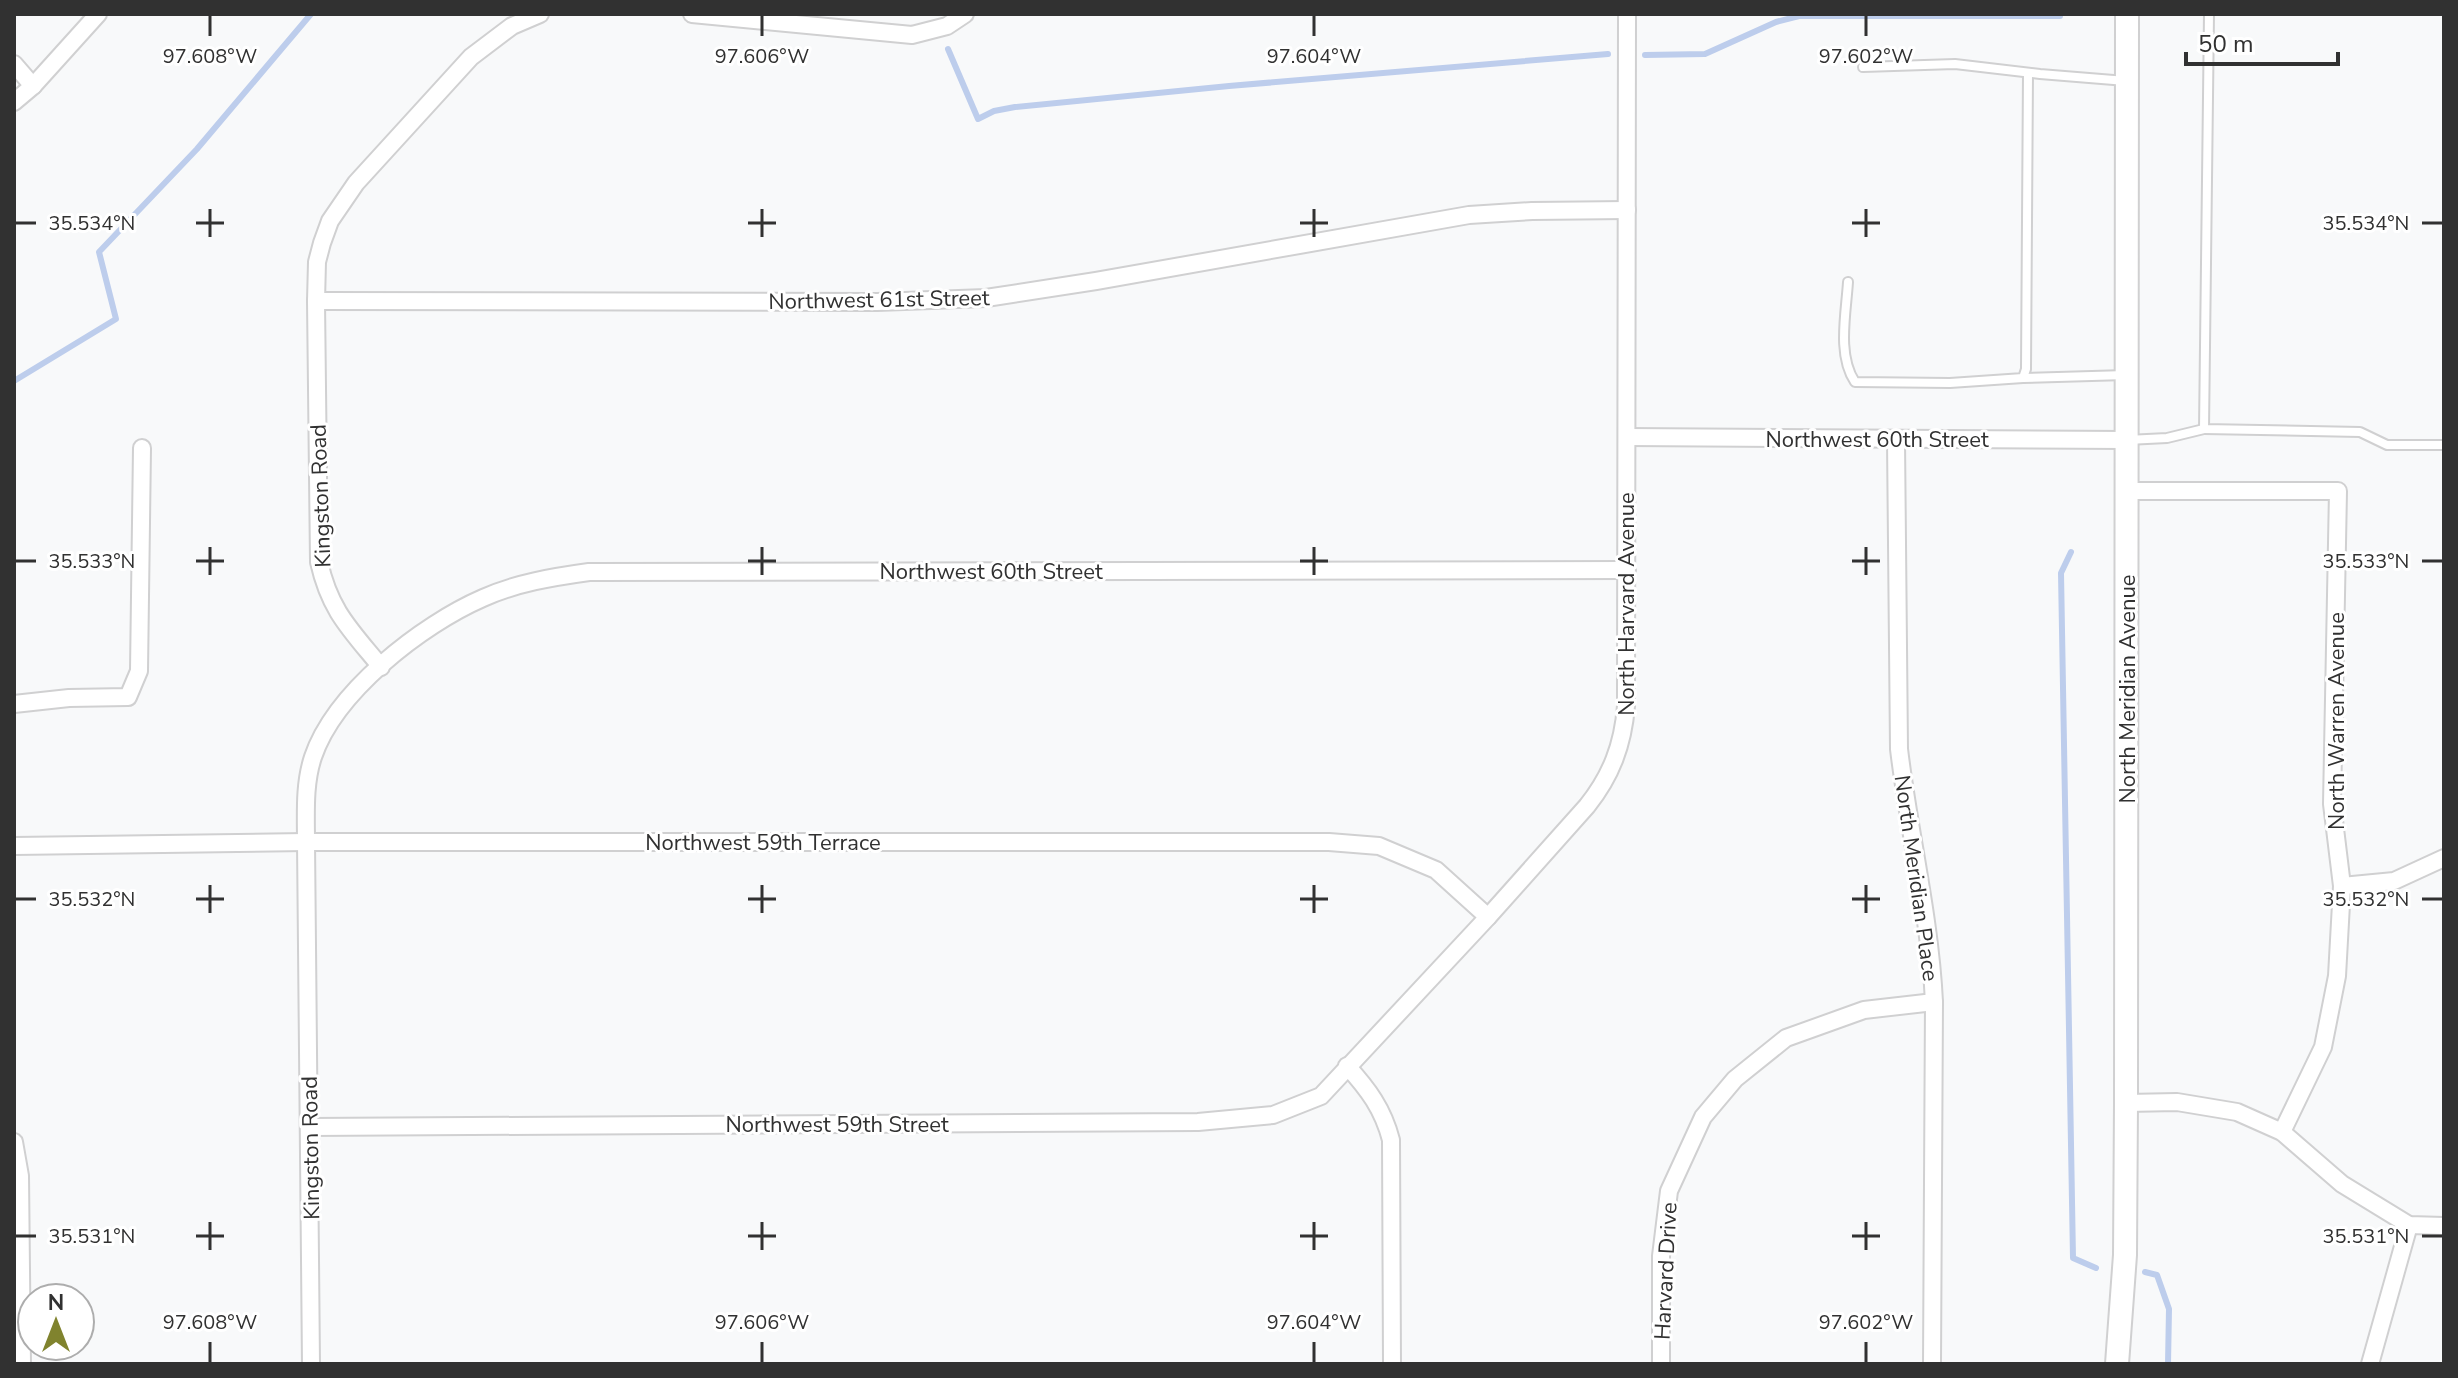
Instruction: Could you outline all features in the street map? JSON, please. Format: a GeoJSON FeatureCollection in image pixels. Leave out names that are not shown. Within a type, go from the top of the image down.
{"type":"FeatureCollection","features":[{"type":"Feature","properties":{"kind":"main road","name":"North Meridian Avenue"},"geometry":{"type":"LineString","coordinates":[[2117,1364],[2125,1255],[2127,14]]}},
{"type":"Feature","properties":{"kind":"street"},"geometry":{"type":"LineString","coordinates":[[14,102],[33,86],[98,14]]}},
{"type":"Feature","properties":{"kind":"street","name":"Kingston Road"},"geometry":{"type":"LineString","coordinates":[[311,1364],[308,778],[322,737],[344,701],[381,667],[341,621],[330,600],[319,562],[317,262],[330,221],[356,183],[471,57],[512,26],[540,14]]}},
{"type":"Feature","properties":{"kind":"street"},"geometry":{"type":"LineString","coordinates":[[692,14],[912,35],[947,26],[965,14]]}},
{"type":"Feature","properties":{"kind":"street","name":"North Harvard Avenue"},"geometry":{"type":"LineString","coordinates":[[1347,1066],[1488,917],[1600,790],[1619,751],[1625,729],[1627,14]]}},
{"type":"Feature","properties":{"kind":"street"},"geometry":{"type":"LineString","coordinates":[[14,64],[33,86]]}},
{"type":"Feature","properties":{"kind":"street","name":"Northwest 61st Street"},"geometry":{"type":"LineString","coordinates":[[316,301],[891,302],[986,298],[1431,220],[1532,211],[1627,210]]}},
{"type":"Feature","properties":{"kind":"street","name":"Northwest 60th Street"},"geometry":{"type":"LineString","coordinates":[[1627,437],[2126,440]]}},
{"type":"Feature","properties":{"kind":"street","name":"North Meridian Place"},"geometry":{"type":"LineString","coordinates":[[1896,440],[1899,749],[1932,958],[1934,1002],[1932,1364]]}},
{"type":"Feature","properties":{"kind":"street"},"geometry":{"type":"LineString","coordinates":[[14,704],[69,698],[128,697],[139,671],[142,448]]}},
{"type":"Feature","properties":{"kind":"street","name":"North Warren Avenue"},"geometry":{"type":"LineString","coordinates":[[2127,491],[2338,491],[2332,804],[2342,886],[2337,976],[2323,1047],[2282,1132]]}},
{"type":"Feature","properties":{"kind":"street","name":"Northwest 60th Street"},"geometry":{"type":"LineString","coordinates":[[381,667],[440,622],[484,597],[540,580],[589,572],[1627,570]]}},
{"type":"Feature","properties":{"kind":"street","name":"Northwest 59th Terrace"},"geometry":{"type":"LineString","coordinates":[[14,846],[306,842],[1329,842],[1379,846],[1436,870],[1488,917]]}},
{"type":"Feature","properties":{"kind":"street"},"geometry":{"type":"LineString","coordinates":[[2342,886],[2394,881],[2444,858]]}},
{"type":"Feature","properties":{"kind":"street","name":"Harvard Drive"},"geometry":{"type":"LineString","coordinates":[[1661,1364],[1661,1256],[1669,1191],[1703,1117],[1735,1079],[1786,1038],[1864,1010],[1934,1002]]}},
{"type":"Feature","properties":{"kind":"street"},"geometry":{"type":"LineString","coordinates":[[1347,1066],[1370,1092],[1382,1112],[1391,1140],[1392,1364]]}},
{"type":"Feature","properties":{"kind":"street","name":"Northwest 59th Street"},"geometry":{"type":"LineString","coordinates":[[310,1127],[1198,1122],[1273,1115],[1321,1096],[1347,1066]]}},
{"type":"Feature","properties":{"kind":"street"},"geometry":{"type":"LineString","coordinates":[[2126,1103],[2177,1102],[2237,1112],[2282,1132],[2342,1184],[2409,1225],[2444,1226]]}},
{"type":"Feature","properties":{"kind":"street"},"geometry":{"type":"LineString","coordinates":[[14,1142],[20,1176],[22,1364]]}},
{"type":"Feature","properties":{"kind":"street"},"geometry":{"type":"LineString","coordinates":[[2370,1364],[2409,1225]]}},
{"type":"Feature","properties":{"kind":"lane"},"geometry":{"type":"LineString","coordinates":[[2204,429],[2209,14]]}},
{"type":"Feature","properties":{"kind":"lane"},"geometry":{"type":"LineString","coordinates":[[1863,67],[1955,64],[2127,81]]}},
{"type":"Feature","properties":{"kind":"lane"},"geometry":{"type":"LineString","coordinates":[[2023,378],[2026,369],[2028,73]]}},
{"type":"Feature","properties":{"kind":"lane"},"geometry":{"type":"LineString","coordinates":[[1848,282],[1844,346],[1848,372],[1855,382],[1950,383],[2126,375]]}},
{"type":"Feature","properties":{"kind":"lane"},"geometry":{"type":"LineString","coordinates":[[2126,440],[2167,438],[2204,429],[2360,432],[2387,445],[2444,445]]}},
{"type":"Feature","properties":{"kind":"waterway"},"geometry":{"type":"LineString","coordinates":[[14,381],[116,319],[99,252],[197,149],[311,14]]}},
{"type":"Feature","properties":{"kind":"waterway"},"geometry":{"type":"LineString","coordinates":[[1645,55],[1705,54],[1776,22],[1799,16],[2060,16]]}},
{"type":"Feature","properties":{"kind":"waterway"},"geometry":{"type":"LineString","coordinates":[[948,49],[978,119],[994,111],[1015,107],[1608,54]]}},
{"type":"Feature","properties":{"kind":"waterway"},"geometry":{"type":"LineString","coordinates":[[2071,552],[2061,573],[2073,1258],[2096,1268]]}},
{"type":"Feature","properties":{"kind":"waterway"},"geometry":{"type":"LineString","coordinates":[[2145,1272],[2157,1275],[2169,1309],[2168,1364]]}}]}
